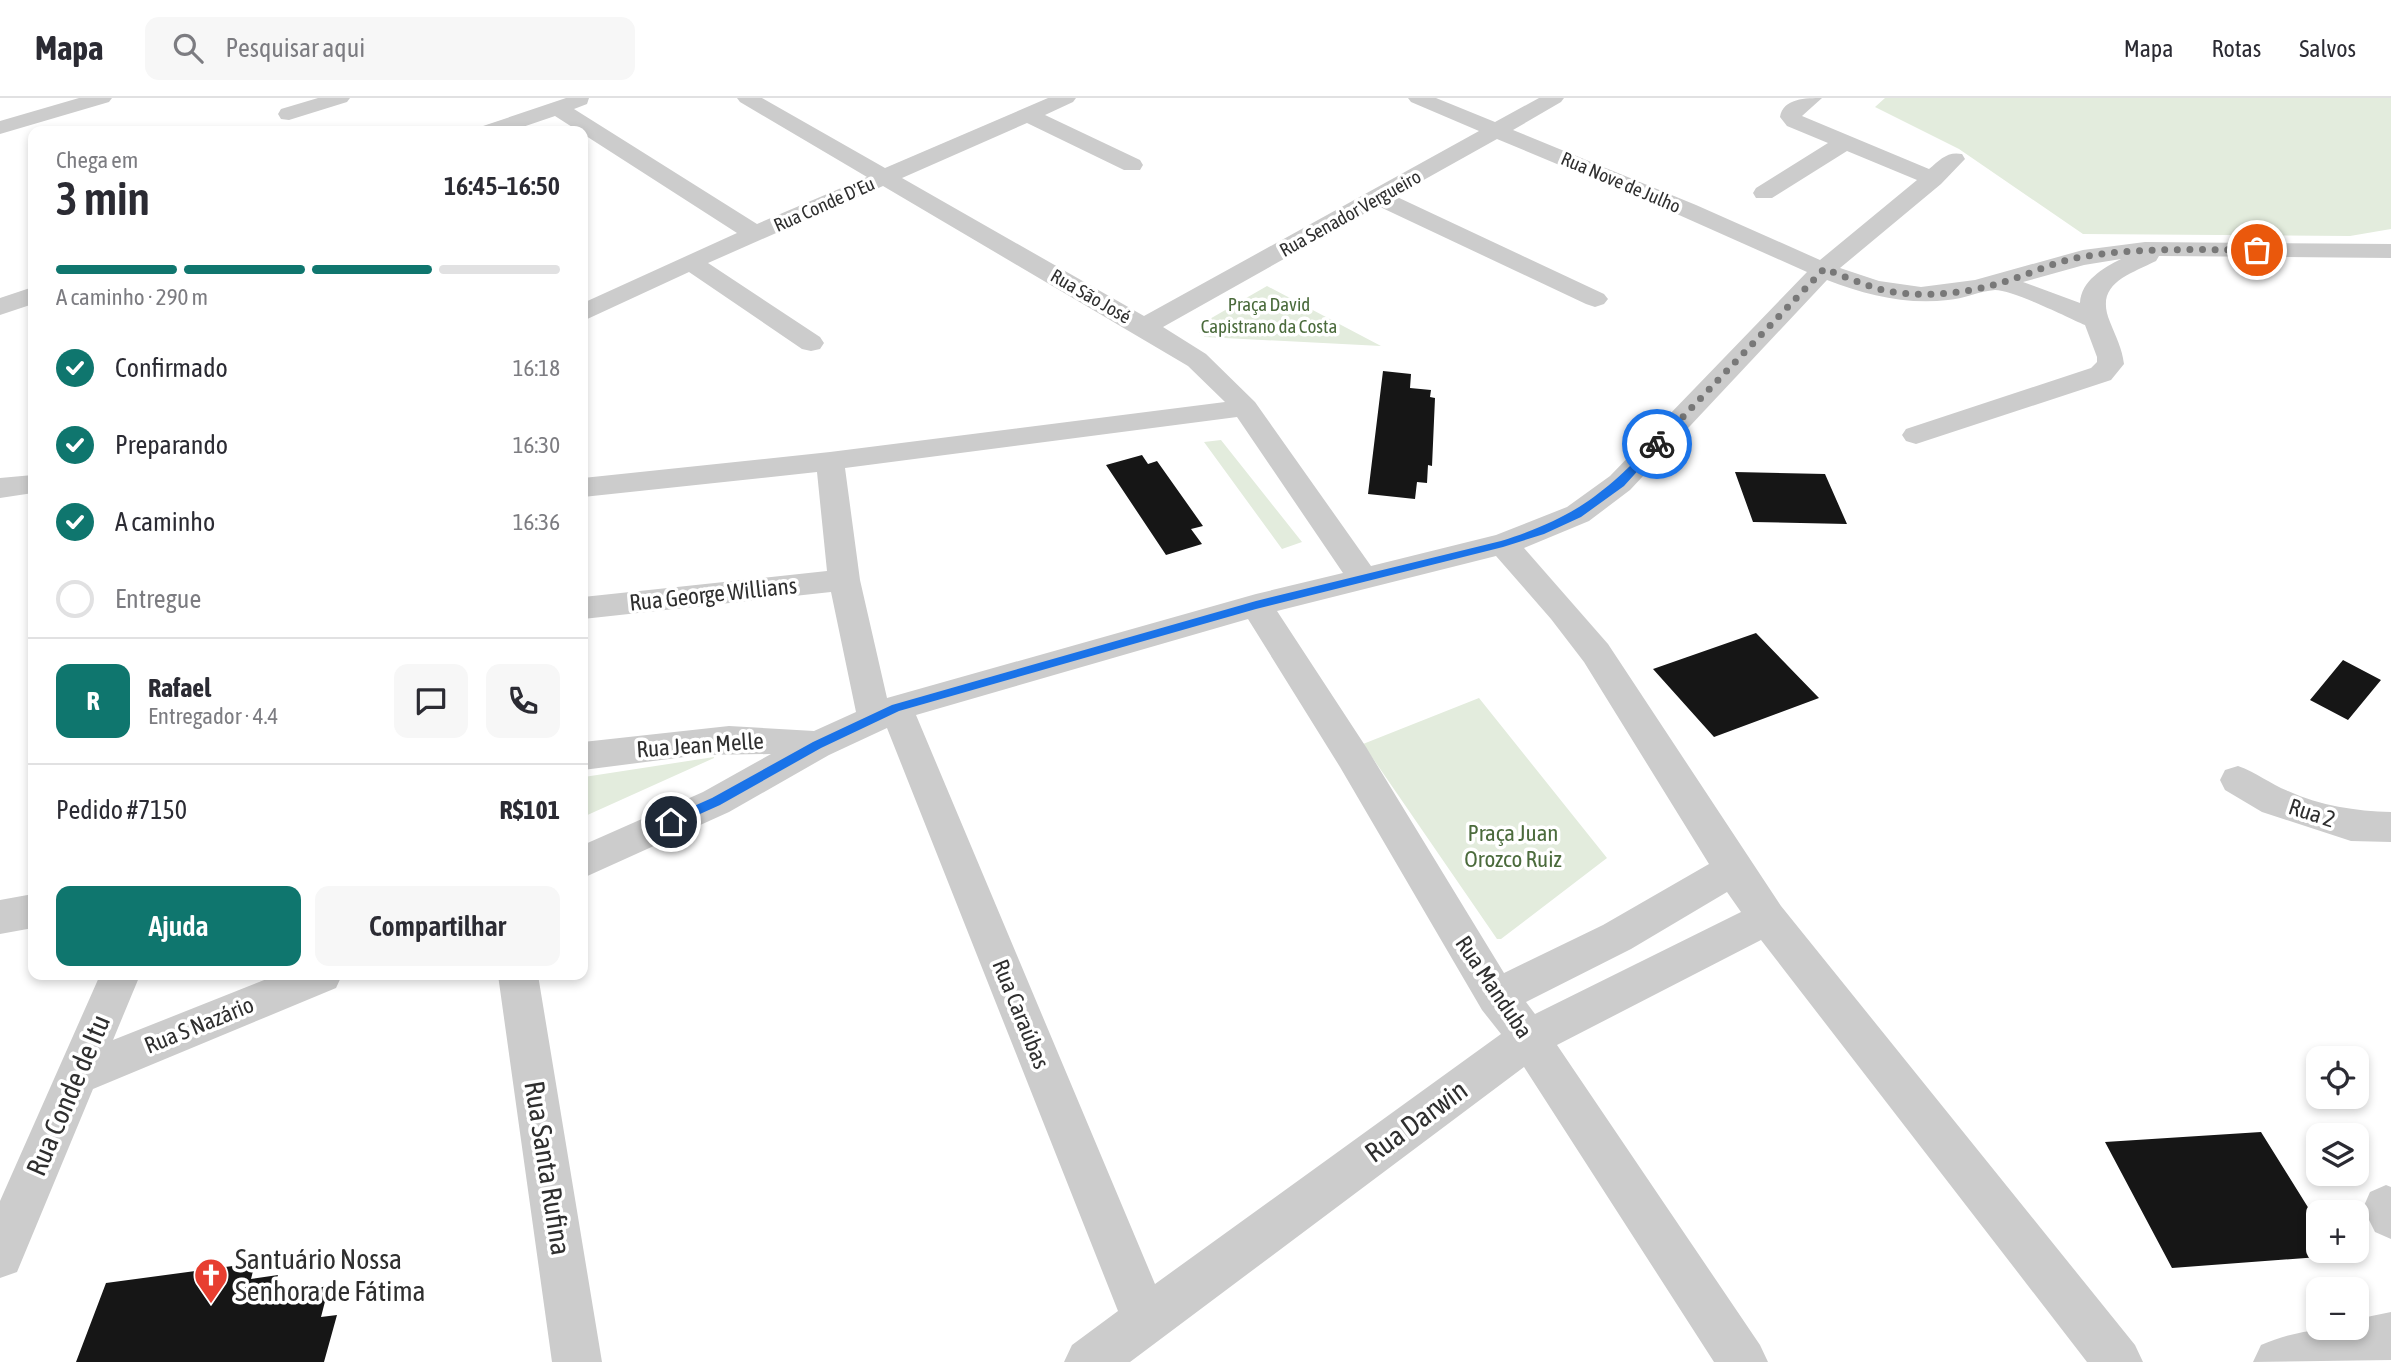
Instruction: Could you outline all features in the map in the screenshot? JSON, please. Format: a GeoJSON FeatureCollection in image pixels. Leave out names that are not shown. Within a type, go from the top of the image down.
{"type":"FeatureCollection","features":[{"type":"Feature","properties":{"kind":"street"},"geometry":{"type":"LineString","coordinates":[[8,103],[29,126],[102,98]]}},
{"type":"Feature","properties":{"kind":"street"},"geometry":{"type":"LineString","coordinates":[[289,114],[340,98]]}},
{"type":"Feature","properties":{"kind":"street"},"geometry":{"type":"LineString","coordinates":[[506,126],[586,98]]}},
{"type":"Feature","properties":{"kind":"street","name":"Rua São José"},"geometry":{"type":"LineString","coordinates":[[747,98],[1197,360],[1217,377],[1245,408],[1362,577]]}},
{"type":"Feature","properties":{"kind":"street","name":"Rua Conde D'Eu"},"geometry":{"type":"LineString","coordinates":[[588,311],[690,262],[1066,98]]}},
{"type":"Feature","properties":{"kind":"street","name":"Rua Nove de Julho"},"geometry":{"type":"LineString","coordinates":[[1418,98],[1824,269],[1877,288],[1902,293],[1932,294],[2000,283],[2078,257],[2159,249],[2391,251]]}},
{"type":"Feature","properties":{"kind":"street","name":"Rua Senador Vergueiro"},"geometry":{"type":"LineString","coordinates":[[1144,327],[1554,98]]}},
{"type":"Feature","properties":{"kind":"street"},"geometry":{"type":"LineString","coordinates":[[1812,98],[1791,112],[1791,117],[1933,179]]}},
{"type":"Feature","properties":{"kind":"street"},"geometry":{"type":"LineString","coordinates":[[558,108],[586,126]]}},
{"type":"Feature","properties":{"kind":"street"},"geometry":{"type":"LineString","coordinates":[[1028,115],[1132,165]]}},
{"type":"Feature","properties":{"kind":"street"},"geometry":{"type":"LineString","coordinates":[[0,128],[28,126]]}},
{"type":"Feature","properties":{"kind":"street"},"geometry":{"type":"LineString","coordinates":[[588,127],[756,234]]}},
{"type":"Feature","properties":{"kind":"street"},"geometry":{"type":"LineString","coordinates":[[1764,193],[1845,142]]}},
{"type":"Feature","properties":{"kind":"street"},"geometry":{"type":"LineString","coordinates":[[588,860],[716,802],[817,745],[885,712],[1256,605],[1503,544],[1541,531],[1577,514],[1620,483],[1824,269],[1954,159]]}},
{"type":"Feature","properties":{"kind":"street"},"geometry":{"type":"LineString","coordinates":[[1379,197],[1595,299]]}},
{"type":"Feature","properties":{"kind":"street"},"geometry":{"type":"LineString","coordinates":[[1916,435],[2101,374],[2111,364],[2109,343],[2095,320],[2091,295],[2095,286],[2159,249]]}},
{"type":"Feature","properties":{"kind":"street"},"geometry":{"type":"LineString","coordinates":[[690,262],[811,343]]}},
{"type":"Feature","properties":{"kind":"street"},"geometry":{"type":"LineString","coordinates":[[2000,283],[2052,300],[2095,320]]}},
{"type":"Feature","properties":{"kind":"street"},"geometry":{"type":"LineString","coordinates":[[0,307],[28,297]]}},
{"type":"Feature","properties":{"kind":"street"},"geometry":{"type":"LineString","coordinates":[[588,486],[830,461],[1245,408]]}},
{"type":"Feature","properties":{"kind":"street","name":"Rua Caraúbas"},"geometry":{"type":"LineString","coordinates":[[830,461],[844,580],[885,712],[1146,1320]]}},
{"type":"Feature","properties":{"kind":"street"},"geometry":{"type":"LineString","coordinates":[[0,488],[28,485]]}},
{"type":"Feature","properties":{"kind":"street"},"geometry":{"type":"LineString","coordinates":[[1503,544],[1595,651],[1732,870],[1767,918],[2118,1362]]}},
{"type":"Feature","properties":{"kind":"street","name":"Rua George Willians"},"geometry":{"type":"LineString","coordinates":[[588,607],[844,580]]}},
{"type":"Feature","properties":{"kind":"street","name":"Rua Manduba"},"geometry":{"type":"LineString","coordinates":[[1256,605],[1353,757],[1496,998],[1529,1038],[1743,1362]]}},
{"type":"Feature","properties":{"kind":"street","name":"Rua Jean Melle"},"geometry":{"type":"LineString","coordinates":[[588,755],[695,741],[743,738],[784,739],[817,745]]}},
{"type":"Feature","properties":{"kind":"street","name":"Rua 2"},"geometry":{"type":"LineString","coordinates":[[2238,780],[2275,802],[2351,826],[2391,827]]}},
{"type":"Feature","properties":{"kind":"street"},"geometry":{"type":"LineString","coordinates":[[1496,998],[1617,937],[1732,870]]}},
{"type":"Feature","properties":{"kind":"street"},"geometry":{"type":"LineString","coordinates":[[0,916],[28,912]]}},
{"type":"Feature","properties":{"kind":"street","name":"Rua Darwin"},"geometry":{"type":"LineString","coordinates":[[1089,1362],[1529,1038],[1767,918]]}},
{"type":"Feature","properties":{"kind":"street","name":"Rua Conde de Itu"},"geometry":{"type":"LineString","coordinates":[[0,1255],[118,980]]}},
{"type":"Feature","properties":{"kind":"street","name":"Rua S Nazário"},"geometry":{"type":"LineString","coordinates":[[77,1075],[310,980]]}},
{"type":"Feature","properties":{"kind":"street","name":"Rua Santa Rufina"},"geometry":{"type":"LineString","coordinates":[[519,980],[577,1362]]}},
{"type":"Feature","properties":{"kind":"street"},"geometry":{"type":"LineString","coordinates":[[2278,1362],[2391,1336]]}},
{"type":"Feature","properties":{"kind":"green space"},"geometry":{"type":"Polygon","coordinates":[[[1885,98],[2391,98],[2391,229],[2350,236],[2083,234],[1959,149],[1875,107],[1885,98]]]}},
{"type":"Feature","properties":{"kind":"green space","name":"Praça David Capistrano da Costa"},"geometry":{"type":"Polygon","coordinates":[[[1267,286],[1381,346],[1205,337],[1199,332],[1201,324],[1267,286]]]}},
{"type":"Feature","properties":{"kind":"green space"},"geometry":{"type":"Polygon","coordinates":[[[1221,440],[1302,542],[1282,549],[1204,442],[1221,440]]]}},
{"type":"Feature","properties":{"kind":"green space","name":"Praça Juan Orozco Ruiz"},"geometry":{"type":"Polygon","coordinates":[[[1479,698],[1607,858],[1501,939],[1497,939],[1363,744],[1479,698]]]}},
{"type":"Feature","properties":{"kind":"green space"},"geometry":{"type":"Polygon","coordinates":[[[714,757],[588,815],[588,776],[714,757]]]}},
{"type":"Feature","properties":{"kind":"building"},"geometry":{"type":"Polygon","coordinates":[[[1383,371],[1411,374],[1410,388],[1431,390],[1430,397],[1435,398],[1432,466],[1428,465],[1427,483],[1417,482],[1415,499],[1368,494],[1383,371]]]}},
{"type":"Feature","properties":{"kind":"building"},"geometry":{"type":"Polygon","coordinates":[[[1142,455],[1148,464],[1157,461],[1203,526],[1191,529],[1202,544],[1166,555],[1106,465],[1142,455]]]}},
{"type":"Feature","properties":{"kind":"building"},"geometry":{"type":"Polygon","coordinates":[[[1735,472],[1825,474],[1847,524],[1753,522],[1735,472]]]}},
{"type":"Feature","properties":{"kind":"building"},"geometry":{"type":"Polygon","coordinates":[[[1756,633],[1819,698],[1714,737],[1653,669],[1756,633]]]}},
{"type":"Feature","properties":{"kind":"building"},"geometry":{"type":"Polygon","coordinates":[[[2343,660],[2381,680],[2348,720],[2310,700],[2343,660]]]}},
{"type":"Feature","properties":{"kind":"building"},"geometry":{"type":"Polygon","coordinates":[[[2261,1132],[2306,1204],[2306,1258],[2172,1268],[2105,1142],[2261,1132]]]}},
{"type":"Feature","properties":{"kind":"building","name":"Santuário Nossa Senhora de Fátima"},"geometry":{"type":"Polygon","coordinates":[[[255,1263],[251,1279],[278,1275],[272,1294],[329,1286],[321,1317],[337,1315],[324,1362],[76,1362],[106,1283],[255,1263]]]}},
{"type":"Feature","properties":{"kind":"way so far"},"geometry":{"type":"LineString","coordinates":[[1657,444],[1824,269],[1877,288],[1932,294],[2000,283],[2078,257],[2113,252],[2159,249],[2257,250]]}},
{"type":"Feature","properties":{"kind":"place","name":"Santuário Nossa Senhora de Fátima"},"geometry":{"type":"Point","coordinates":[211,1305]}},
{"type":"Feature","properties":{"kind":"route"},"geometry":{"type":"LineString","coordinates":[[671,822],[716,802],[817,745],[896,708],[1256,605],[1503,544],[1541,531],[1577,514],[1620,483],[1657,444]]}}]}
